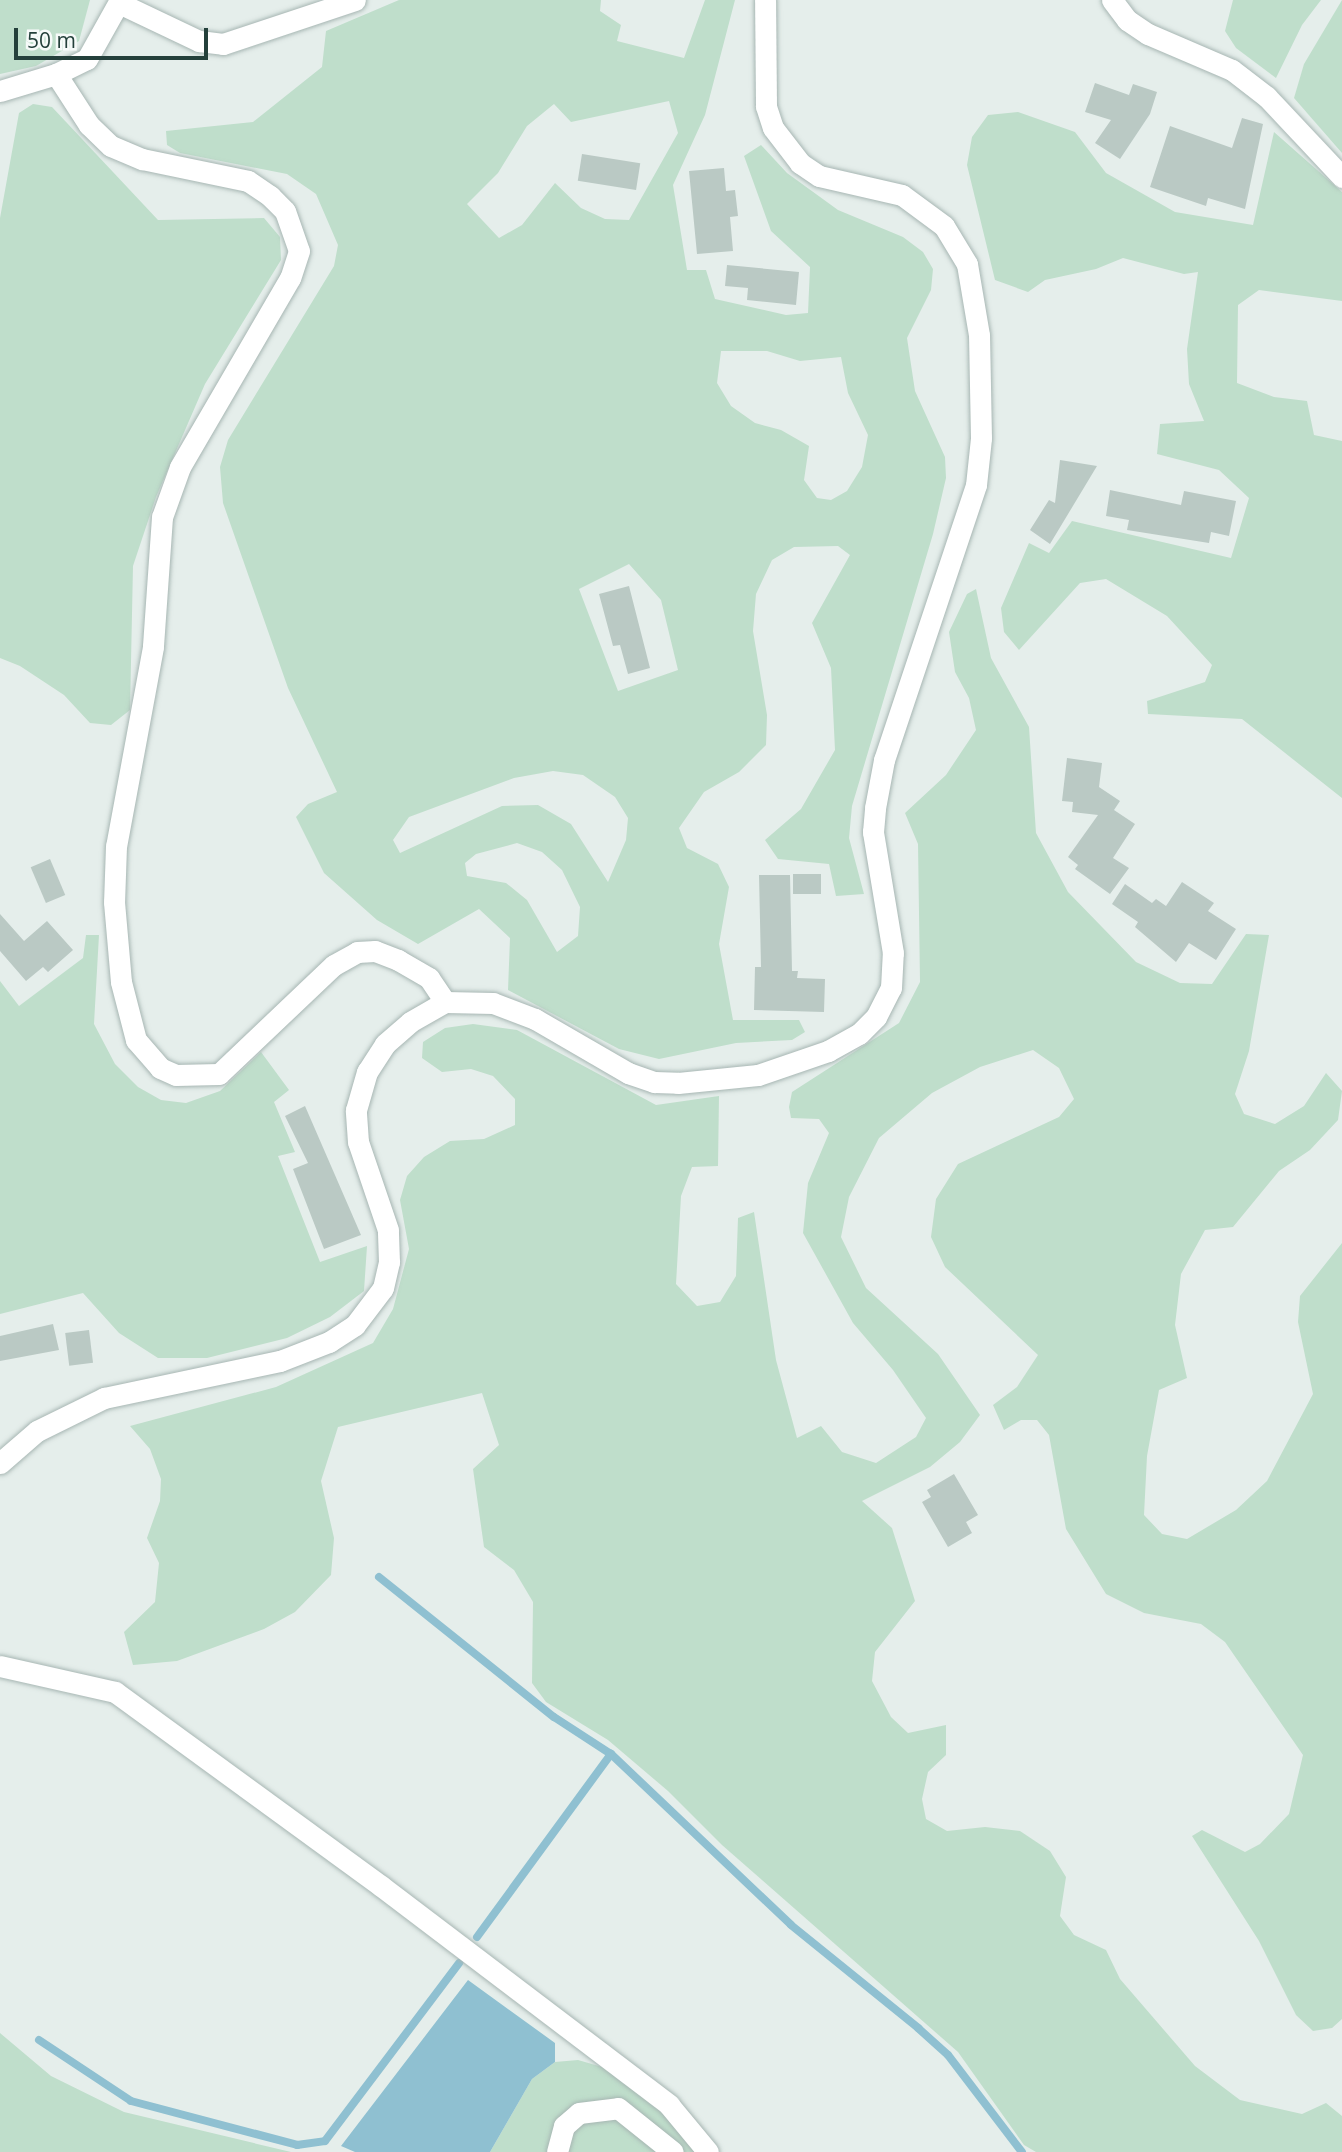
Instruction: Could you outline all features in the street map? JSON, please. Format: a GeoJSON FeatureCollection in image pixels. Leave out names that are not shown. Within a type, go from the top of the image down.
{"type":"FeatureCollection","features":[{"type":"Feature","properties":{"kind":"street"},"geometry":{"type":"LineString","coordinates":[[0,91],[56,74],[87,59],[120,1],[199,41],[223,44],[355,0]]}},
{"type":"Feature","properties":{"kind":"street"},"geometry":{"type":"LineString","coordinates":[[0,1463],[37,1432],[103,1398],[280,1361],[329,1342],[355,1325],[383,1288],[389,1262],[388,1230],[358,1142],[356,1110],[367,1072],[385,1044],[410,1022],[445,1002],[493,1003],[534,1019],[628,1073],[654,1082],[678,1083],[758,1075],[828,1051],[859,1034],[876,1017],[891,988],[893,953],[873,832],[875,808],[888,747],[976,485],[981,438],[979,335],[967,264],[944,226],[902,195],[819,176],[800,163],[773,128],[766,106],[765,0]]}},
{"type":"Feature","properties":{"kind":"street"},"geometry":{"type":"LineString","coordinates":[[1112,0],[1127,20],[1148,34],[1232,70],[1266,97],[1342,177]]}},
{"type":"Feature","properties":{"kind":"street"},"geometry":{"type":"LineString","coordinates":[[56,74],[89,125],[111,146],[142,159],[248,181],[270,196],[285,211],[299,251],[290,278],[180,467],[162,517],[153,647],[116,846],[114,902],[121,982],[136,1040],[160,1068],[176,1075],[219,1074],[334,965],[358,953],[375,951],[398,960],[429,978],[445,1002]]}},
{"type":"Feature","properties":{"kind":"street"},"geometry":{"type":"LineString","coordinates":[[0,1666],[115,1692],[381,1886],[669,2105],[708,2152]]}},
{"type":"Feature","properties":{"kind":"street"},"geometry":{"type":"LineString","coordinates":[[557,2152],[564,2126],[579,2113],[618,2108],[673,2152]]}},
{"type":"Feature","properties":{"kind":"green space"},"geometry":{"type":"Polygon","coordinates":[[[0,0],[90,0],[79,41],[36,66],[0,74],[0,0]]]}},
{"type":"Feature","properties":{"kind":"green space"},"geometry":{"type":"Polygon","coordinates":[[[399,0],[601,0],[600,11],[621,25],[617,41],[684,58],[705,0],[735,0],[705,115],[673,185],[687,270],[706,270],[715,299],[786,315],[808,313],[810,267],[771,231],[744,156],[761,145],[787,173],[838,210],[903,237],[923,252],[933,269],[931,290],[907,338],[915,391],[945,457],[946,478],[933,534],[852,806],[849,838],[864,894],[836,896],[829,864],[778,859],[765,840],[801,809],[835,750],[831,668],[812,623],[850,555],[838,546],[794,547],[772,560],[756,594],[753,631],[767,715],[766,745],[739,772],[704,792],[679,828],[687,848],[718,864],[729,887],[719,944],[733,1020],[799,1020],[805,1032],[792,1040],[736,1043],[659,1059],[619,1049],[508,990],[510,938],[479,909],[418,944],[377,920],[324,873],[296,817],[308,804],[337,792],[288,688],[223,503],[220,467],[228,440],[334,266],[338,245],[316,194],[287,174],[180,153],[167,145],[166,131],[253,122],[322,67],[326,31],[399,0]],[[669,101],[571,122],[554,104],[527,126],[498,173],[467,204],[499,238],[522,225],[555,183],[581,208],[605,219],[629,220],[678,133],[669,101]],[[721,351],[717,383],[731,406],[755,423],[781,430],[809,446],[804,480],[817,498],[831,500],[847,491],[862,467],[868,435],[848,393],[841,357],[800,361],[767,351],[721,351]],[[629,564],[579,589],[618,691],[678,670],[661,600],[629,564]],[[553,771],[514,778],[409,817],[393,840],[400,853],[502,806],[538,805],[571,824],[608,882],[626,840],[628,818],[615,797],[583,775],[553,771]],[[517,843],[476,854],[465,863],[467,876],[506,883],[527,900],[557,952],[578,936],[580,907],[562,870],[542,852],[517,843]]]}},
{"type":"Feature","properties":{"kind":"green space"},"geometry":{"type":"Polygon","coordinates":[[[1233,0],[1321,0],[1302,25],[1276,78],[1236,48],[1225,31],[1233,0]]]}},
{"type":"Feature","properties":{"kind":"green space"},"geometry":{"type":"Polygon","coordinates":[[[1342,0],[1342,153],[1294,98],[1304,64],[1342,0]]]}},
{"type":"Feature","properties":{"kind":"green space"},"geometry":{"type":"Polygon","coordinates":[[[33,104],[52,107],[158,220],[264,218],[280,237],[281,260],[205,384],[156,497],[133,566],[130,710],[111,725],[90,723],[64,695],[20,666],[0,658],[0,218],[19,113],[33,104]]]}},
{"type":"Feature","properties":{"kind":"green space"},"geometry":{"type":"Polygon","coordinates":[[[1018,112],[1075,132],[1106,173],[1175,212],[1253,225],[1274,132],[1342,192],[1342,301],[1259,290],[1238,305],[1237,383],[1274,397],[1307,401],[1314,435],[1342,441],[1342,798],[1242,719],[1148,714],[1147,701],[1205,682],[1212,665],[1167,616],[1106,579],[1080,583],[1019,650],[1004,632],[1001,608],[1029,543],[1049,553],[1072,521],[1231,558],[1249,498],[1219,470],[1157,454],[1160,424],[1204,421],[1189,384],[1187,349],[1198,272],[1184,274],[1123,258],[1096,269],[1045,280],[1028,292],[995,280],[967,165],[972,137],[988,115],[1018,112]]]}},
{"type":"Feature","properties":{"kind":"green space"},"geometry":{"type":"Polygon","coordinates":[[[976,589],[991,658],[1029,727],[1036,833],[1068,892],[1136,962],[1180,983],[1212,984],[1246,934],[1269,935],[1249,1051],[1235,1094],[1244,1114],[1275,1124],[1304,1106],[1326,1073],[1342,1091],[1338,1120],[1310,1150],[1279,1171],[1233,1227],[1205,1230],[1181,1274],[1175,1325],[1187,1378],[1159,1390],[1147,1456],[1144,1515],[1162,1534],[1187,1539],[1236,1510],[1267,1481],[1313,1394],[1298,1322],[1300,1296],[1342,1243],[1342,2019],[1332,2028],[1313,2031],[1296,2015],[1259,1941],[1192,1836],[1202,1830],[1245,1852],[1260,1844],[1289,1814],[1303,1755],[1225,1642],[1201,1624],[1144,1613],[1106,1594],[1066,1529],[1049,1435],[1037,1420],[1021,1420],[1004,1430],[993,1405],[1017,1387],[1038,1355],[945,1267],[931,1237],[936,1199],[958,1164],[1059,1117],[1074,1099],[1059,1068],[1033,1050],[980,1067],[932,1093],[879,1138],[849,1197],[841,1237],[866,1288],[938,1354],[980,1415],[960,1442],[930,1467],[862,1501],[892,1528],[915,1601],[875,1652],[872,1681],[891,1717],[908,1733],[946,1725],[946,1755],[928,1772],[922,1799],[926,1819],[947,1831],[985,1827],[1020,1831],[1050,1851],[1066,1877],[1060,1916],[1074,1935],[1106,1950],[1120,1979],[1195,2066],[1240,2100],[1302,2114],[1326,2103],[1342,2116],[1342,2152],[1036,2152],[1024,2145],[958,2052],[722,1845],[668,1791],[608,1740],[546,1702],[532,1683],[533,1602],[514,1570],[484,1547],[473,1469],[499,1445],[482,1393],[338,1427],[321,1481],[334,1538],[331,1575],[295,1612],[264,1629],[177,1661],[133,1665],[124,1632],[155,1602],[159,1563],[147,1538],[160,1501],[161,1479],[150,1449],[130,1426],[276,1387],[373,1343],[393,1309],[409,1249],[400,1200],[407,1176],[424,1157],[450,1141],[484,1139],[515,1125],[515,1099],[493,1076],[471,1069],[442,1072],[422,1058],[423,1042],[445,1028],[473,1024],[517,1030],[656,1105],[719,1096],[718,1166],[692,1167],[681,1196],[676,1284],[697,1306],[720,1302],[736,1276],[738,1218],[754,1212],[776,1360],[797,1438],[821,1426],[842,1452],[876,1463],[916,1437],[926,1418],[893,1370],[853,1323],[803,1233],[808,1183],[829,1133],[819,1119],[791,1118],[789,1107],[792,1092],[899,1023],[920,982],[918,844],[905,813],[946,775],[976,730],[969,698],[955,672],[949,632],[967,594],[976,589]]]}},
{"type":"Feature","properties":{"kind":"green space"},"geometry":{"type":"Polygon","coordinates":[[[86,935],[99,935],[94,1024],[115,1064],[138,1087],[161,1100],[186,1103],[220,1091],[261,1052],[289,1090],[274,1102],[295,1152],[278,1156],[320,1262],[367,1246],[364,1291],[330,1317],[287,1338],[207,1358],[158,1358],[119,1333],[83,1293],[0,1314],[0,981],[19,1006],[83,958],[86,935]]]}},
{"type":"Feature","properties":{"kind":"green space"},"geometry":{"type":"Polygon","coordinates":[[[0,2033],[51,2076],[124,2112],[291,2152],[0,2152],[0,2033]]]}},
{"type":"Feature","properties":{"kind":"green space"},"geometry":{"type":"Polygon","coordinates":[[[578,2060],[609,2069],[658,2109],[698,2152],[490,2152],[532,2079],[555,2062],[578,2060]]]}},
{"type":"Feature","properties":{"kind":"water"},"geometry":{"type":"Polygon","coordinates":[[[468,1980],[555,2043],[555,2062],[532,2079],[490,2152],[355,2152],[341,2146],[468,1980]]]}},
{"type":"Feature","properties":{"kind":"building"},"geometry":{"type":"Polygon","coordinates":[[[1095,83],[1129,95],[1133,84],[1157,92],[1150,114],[1120,159],[1095,143],[1111,120],[1085,112],[1095,83]]]}},
{"type":"Feature","properties":{"kind":"building"},"geometry":{"type":"Polygon","coordinates":[[[1242,118],[1263,124],[1245,209],[1208,198],[1206,206],[1150,187],[1170,126],[1232,148],[1242,118]]]}},
{"type":"Feature","properties":{"kind":"building"},"geometry":{"type":"Polygon","coordinates":[[[582,154],[640,163],[636,190],[578,181],[582,154]]]}},
{"type":"Feature","properties":{"kind":"building"},"geometry":{"type":"Polygon","coordinates":[[[724,168],[726,191],[735,190],[738,216],[730,217],[733,251],[697,254],[689,171],[724,168]]]}},
{"type":"Feature","properties":{"kind":"building"},"geometry":{"type":"Polygon","coordinates":[[[727,265],[799,272],[796,305],[747,300],[748,288],[725,286],[727,265]]]}},
{"type":"Feature","properties":{"kind":"building"},"geometry":{"type":"Polygon","coordinates":[[[1060,460],[1097,466],[1050,544],[1030,530],[1049,500],[1055,503],[1060,460]]]}},
{"type":"Feature","properties":{"kind":"building"},"geometry":{"type":"Polygon","coordinates":[[[1110,490],[1181,505],[1184,491],[1236,501],[1229,536],[1211,532],[1209,543],[1127,530],[1129,520],[1106,516],[1110,490]]]}},
{"type":"Feature","properties":{"kind":"building"},"geometry":{"type":"Polygon","coordinates":[[[629,586],[650,668],[628,674],[620,645],[613,646],[599,594],[629,586]]]}},
{"type":"Feature","properties":{"kind":"building"},"geometry":{"type":"Polygon","coordinates":[[[1067,758],[1102,763],[1099,787],[1120,801],[1114,810],[1135,824],[1113,858],[1129,868],[1110,894],[1075,869],[1078,865],[1068,857],[1098,815],[1072,812],[1073,802],[1062,801],[1067,758]]]}},
{"type":"Feature","properties":{"kind":"building"},"geometry":{"type":"Polygon","coordinates":[[[50,859],[65,895],[46,903],[31,867],[50,859]]]}},
{"type":"Feature","properties":{"kind":"building"},"geometry":{"type":"Polygon","coordinates":[[[793,874],[821,874],[821,894],[793,894],[793,874]]]}},
{"type":"Feature","properties":{"kind":"building"},"geometry":{"type":"Polygon","coordinates":[[[759,875],[790,875],[792,971],[798,971],[797,978],[825,979],[824,1012],[754,1010],[755,967],[761,967],[759,875]]]}},
{"type":"Feature","properties":{"kind":"building"},"geometry":{"type":"Polygon","coordinates":[[[1182,882],[1214,903],[1208,911],[1236,929],[1216,960],[1189,943],[1176,962],[1135,927],[1138,922],[1112,904],[1125,884],[1152,903],[1156,899],[1166,906],[1182,882]]]}},
{"type":"Feature","properties":{"kind":"building"},"geometry":{"type":"Polygon","coordinates":[[[0,914],[24,941],[47,921],[73,950],[48,972],[43,967],[26,981],[0,951],[0,914]]]}},
{"type":"Feature","properties":{"kind":"building"},"geometry":{"type":"Polygon","coordinates":[[[305,1106],[361,1235],[324,1249],[293,1169],[308,1163],[285,1116],[305,1106]]]}},
{"type":"Feature","properties":{"kind":"building"},"geometry":{"type":"Polygon","coordinates":[[[53,1324],[59,1350],[0,1361],[0,1336],[53,1324]]]}},
{"type":"Feature","properties":{"kind":"building"},"geometry":{"type":"Polygon","coordinates":[[[89,1330],[93,1363],[69,1366],[65,1333],[89,1330]]]}},
{"type":"Feature","properties":{"kind":"building"},"geometry":{"type":"Polygon","coordinates":[[[954,1474],[978,1515],[966,1522],[972,1533],[948,1547],[922,1502],[931,1497],[927,1490],[954,1474]]]}},
{"type":"Feature","properties":{"kind":"waterway"},"geometry":{"type":"LineString","coordinates":[[379,1577],[554,1717],[611,1754],[791,1925],[918,2028],[948,2055],[1022,2152]]}},
{"type":"Feature","properties":{"kind":"waterway"},"geometry":{"type":"LineString","coordinates":[[477,1937],[611,1754]]}},
{"type":"Feature","properties":{"kind":"waterway"},"geometry":{"type":"LineString","coordinates":[[39,2040],[131,2101],[297,2145],[325,2141],[459,1963]]}}]}
